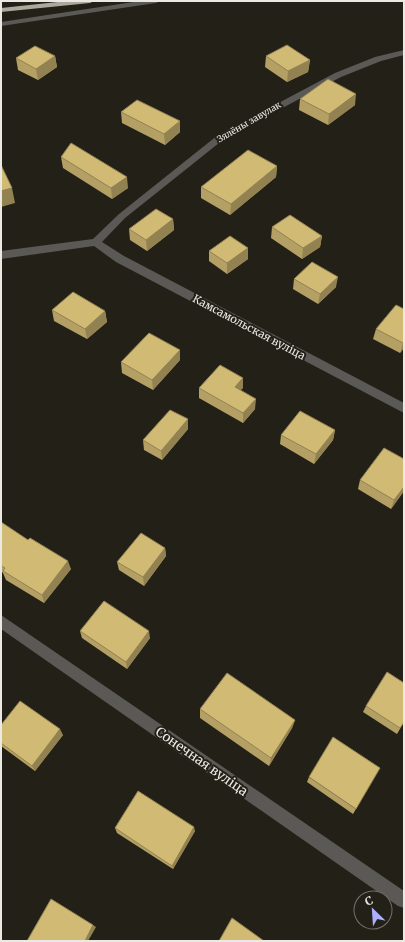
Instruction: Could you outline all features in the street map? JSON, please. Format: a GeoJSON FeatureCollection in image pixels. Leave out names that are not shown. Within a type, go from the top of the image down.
{"type":"FeatureCollection","features":[{"type":"Feature","properties":{"kind":"highway"},"geometry":{"type":"LineString","coordinates":[[1,10],[90,1]]}},
{"type":"Feature","properties":{"kind":"street"},"geometry":{"type":"LineString","coordinates":[[1,24],[156,1]]}},
{"type":"Feature","properties":{"kind":"street","name":"Зялёны завулак"},"geometry":{"type":"LineString","coordinates":[[96,242],[122,216],[222,136],[338,75],[378,59],[404,52]]}},
{"type":"Feature","properties":{"kind":"street"},"geometry":{"type":"LineString","coordinates":[[1,255],[96,242]]}},
{"type":"Feature","properties":{"kind":"street","name":"Камсамольская вуліца"},"geometry":{"type":"LineString","coordinates":[[96,242],[120,259],[158,280],[404,408]]}},
{"type":"Feature","properties":{"kind":"street","name":"Сонечная вуліца"},"geometry":{"type":"LineString","coordinates":[[1,620],[404,900]]}},
{"type":"Feature","properties":{"kind":"building"},"geometry":{"type":"Polygon","coordinates":[[[287,45],[310,60],[288,71],[266,56],[287,45]]]}},
{"type":"Feature","properties":{"kind":"building"},"geometry":{"type":"Polygon","coordinates":[[[35,46],[55,56],[36,69],[16,58],[35,46]]]}},
{"type":"Feature","properties":{"kind":"building"},"geometry":{"type":"Polygon","coordinates":[[[328,79],[356,94],[329,114],[300,99],[328,79]]]}},
{"type":"Feature","properties":{"kind":"building"},"geometry":{"type":"Polygon","coordinates":[[[137,100],[180,121],[164,134],[121,112],[137,100]]]}},
{"type":"Feature","properties":{"kind":"building"},"geometry":{"type":"Polygon","coordinates":[[[71,143],[127,177],[111,188],[61,157],[71,143]]]}},
{"type":"Feature","properties":{"kind":"building"},"geometry":{"type":"Polygon","coordinates":[[[248,150],[277,166],[231,204],[201,187],[248,150]]]}},
{"type":"Feature","properties":{"kind":"building"},"geometry":{"type":"Polygon","coordinates":[[[1,165],[12,188],[1,191],[1,165]]]}},
{"type":"Feature","properties":{"kind":"building"},"geometry":{"type":"Polygon","coordinates":[[[156,209],[173,219],[146,240],[129,229],[156,209]]]}},
{"type":"Feature","properties":{"kind":"building"},"geometry":{"type":"Polygon","coordinates":[[[290,215],[322,236],[303,248],[272,227],[290,215]]]}},
{"type":"Feature","properties":{"kind":"building"},"geometry":{"type":"Polygon","coordinates":[[[230,236],[248,248],[227,263],[209,251],[230,236]]]}},
{"type":"Feature","properties":{"kind":"building"},"geometry":{"type":"Polygon","coordinates":[[[312,262],[338,277],[320,294],[294,279],[312,262]]]}},
{"type":"Feature","properties":{"kind":"building"},"geometry":{"type":"Polygon","coordinates":[[[73,292],[105,311],[85,329],[52,310],[73,292]]]}},
{"type":"Feature","properties":{"kind":"building"},"geometry":{"type":"Polygon","coordinates":[[[396,305],[404,309],[403,343],[376,329],[396,305]]]}},
{"type":"Feature","properties":{"kind":"building"},"geometry":{"type":"Polygon","coordinates":[[[149,333],[180,350],[152,380],[121,362],[149,333]]]}},
{"type":"Feature","properties":{"kind":"building"},"geometry":{"type":"Polygon","coordinates":[[[220,365],[243,378],[235,387],[256,399],[243,413],[199,388],[220,365]]]}},
{"type":"Feature","properties":{"kind":"building"},"geometry":{"type":"Polygon","coordinates":[[[170,410],[188,419],[161,451],[143,440],[170,410]]]}},
{"type":"Feature","properties":{"kind":"building"},"geometry":{"type":"Polygon","coordinates":[[[300,411],[335,430],[316,454],[281,435],[300,411]]]}},
{"type":"Feature","properties":{"kind":"building"},"geometry":{"type":"Polygon","coordinates":[[[384,448],[404,459],[404,487],[394,500],[360,480],[384,448]]]}},
{"type":"Feature","properties":{"kind":"building"},"geometry":{"type":"Polygon","coordinates":[[[1,522],[28,540],[30,538],[68,561],[42,595],[3,571],[5,568],[1,566],[1,522]]]}},
{"type":"Feature","properties":{"kind":"building"},"geometry":{"type":"Polygon","coordinates":[[[141,533],[165,548],[143,577],[117,562],[141,533]]]}},
{"type":"Feature","properties":{"kind":"building"},"geometry":{"type":"Polygon","coordinates":[[[104,601],[149,631],[126,662],[80,631],[104,601]]]}},
{"type":"Feature","properties":{"kind":"building"},"geometry":{"type":"Polygon","coordinates":[[[387,672],[404,683],[404,722],[400,728],[366,706],[387,672]]]}},
{"type":"Feature","properties":{"kind":"building"},"geometry":{"type":"Polygon","coordinates":[[[227,673],[295,720],[271,758],[200,709],[227,673]]]}},
{"type":"Feature","properties":{"kind":"building"},"geometry":{"type":"Polygon","coordinates":[[[20,701],[60,729],[32,766],[1,743],[1,725],[20,701]]]}},
{"type":"Feature","properties":{"kind":"building"},"geometry":{"type":"Polygon","coordinates":[[[333,737],[380,768],[356,809],[309,777],[333,737]]]}},
{"type":"Feature","properties":{"kind":"building"},"geometry":{"type":"Polygon","coordinates":[[[138,791],[194,827],[172,866],[115,828],[138,791]]]}},
{"type":"Feature","properties":{"kind":"building"},"geometry":{"type":"Polygon","coordinates":[[[51,899],[93,925],[85,941],[27,941],[51,899]]]}},
{"type":"Feature","properties":{"kind":"building"},"geometry":{"type":"Polygon","coordinates":[[[232,918],[264,941],[219,941],[232,918]]]}}]}
